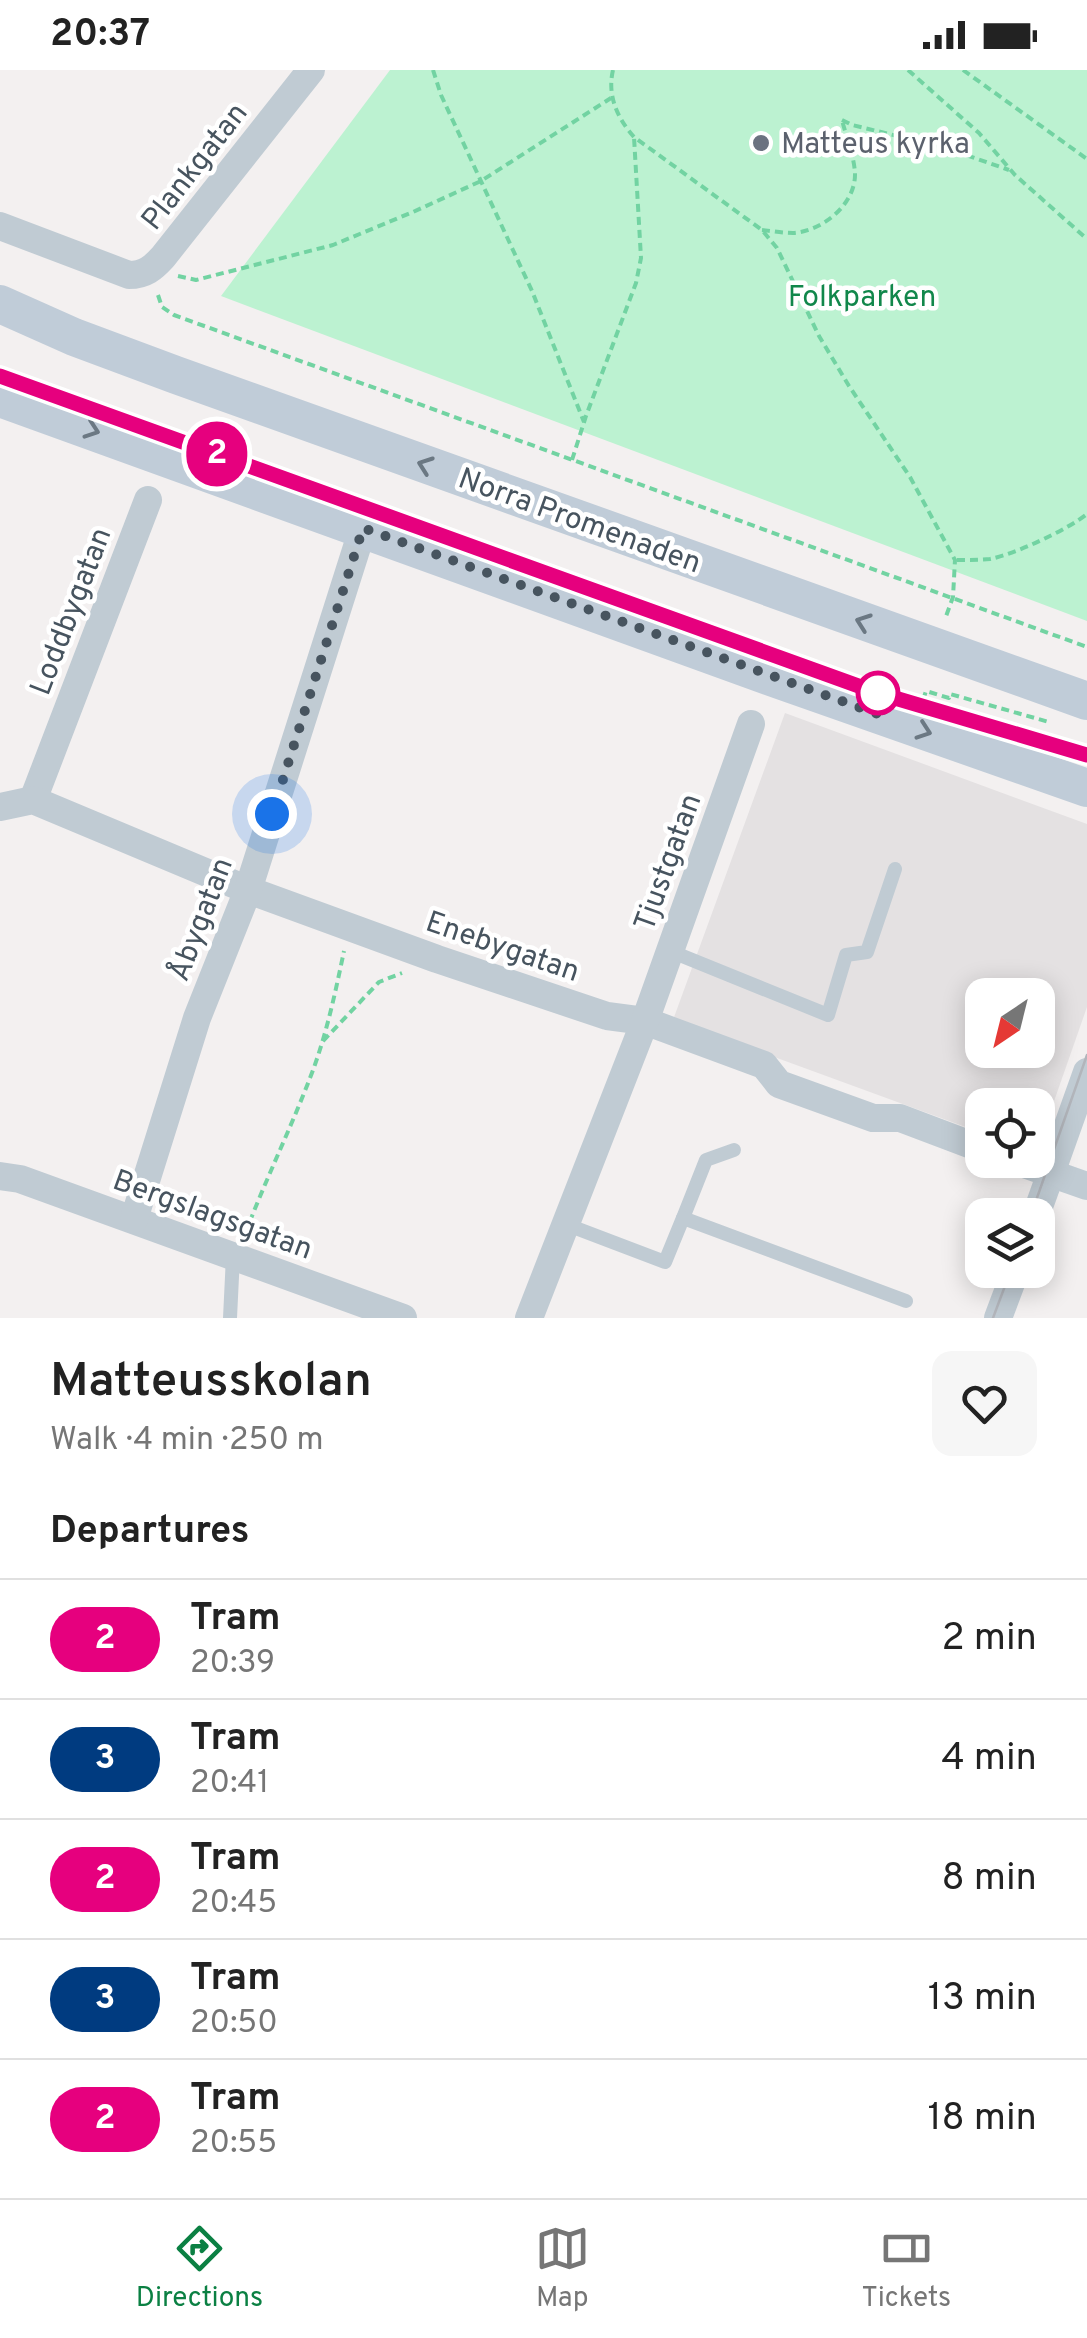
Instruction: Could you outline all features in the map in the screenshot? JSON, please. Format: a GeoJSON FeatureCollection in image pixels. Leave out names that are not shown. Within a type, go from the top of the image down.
{"type":"FeatureCollection","features":[{"type":"Feature","properties":{"kind":"main road","name":"Norra Promenaden"},"geometry":{"type":"LineString","coordinates":[[0,304],[74,337],[1074,713]]}},
{"type":"Feature","properties":{"kind":"main road","name":"Norra Promenaden"},"geometry":{"type":"LineString","coordinates":[[0,318],[74,337]]}},
{"type":"Feature","properties":{"kind":"main road"},"geometry":{"type":"LineString","coordinates":[[0,398],[1087,788]]}},
{"type":"Feature","properties":{"kind":"street","name":"Plankgatan"},"geometry":{"type":"LineString","coordinates":[[0,226],[129,274],[148,272],[312,70]]}},
{"type":"Feature","properties":{"kind":"street","name":"Loddbygatan"},"geometry":{"type":"LineString","coordinates":[[33,800],[148,500]]}},
{"type":"Feature","properties":{"kind":"street","name":"Åbygatan"},"geometry":{"type":"LineString","coordinates":[[134,1219],[197,1018],[248,890],[363,528]]}},
{"type":"Feature","properties":{"kind":"street","name":"Tjustgatan"},"geometry":{"type":"LineString","coordinates":[[528,1318],[645,1022],[751,724]]}},
{"type":"Feature","properties":{"kind":"street"},"geometry":{"type":"LineString","coordinates":[[0,807],[33,800]]}},
{"type":"Feature","properties":{"kind":"street","name":"Enebygatan"},"geometry":{"type":"LineString","coordinates":[[33,800],[248,890],[437,959],[607,1016],[645,1022],[764,1064],[779,1084],[872,1118],[900,1118],[965,1142]]}},
{"type":"Feature","properties":{"kind":"street"},"geometry":{"type":"LineString","coordinates":[[1055,1163],[1087,1072]]}},
{"type":"Feature","properties":{"kind":"street"},"geometry":{"type":"LineString","coordinates":[[1055,1175],[1087,1186]]}},
{"type":"Feature","properties":{"kind":"street","name":"Bergslagsgatan"},"geometry":{"type":"LineString","coordinates":[[0,1176],[20,1179],[134,1219],[403,1318]]}},
{"type":"Feature","properties":{"kind":"street"},"geometry":{"type":"LineString","coordinates":[[998,1318],[1009,1288]]}},
{"type":"Feature","properties":{"kind":"lane"},"geometry":{"type":"LineString","coordinates":[[670,951],[828,1015],[846,955],[867,952],[895,870]]}},
{"type":"Feature","properties":{"kind":"lane"},"geometry":{"type":"LineString","coordinates":[[566,1224],[664,1262],[706,1160],[734,1150]]}},
{"type":"Feature","properties":{"kind":"lane"},"geometry":{"type":"LineString","coordinates":[[683,1218],[906,1302]]}},
{"type":"Feature","properties":{"kind":"lane"},"geometry":{"type":"LineString","coordinates":[[230,1318],[234,1256]]}},
{"type":"Feature","properties":{"kind":"path"},"geometry":{"type":"LineString","coordinates":[[433,70],[532,291],[584,422]]}},
{"type":"Feature","properties":{"kind":"path"},"geometry":{"type":"LineString","coordinates":[[613,70],[612,97],[618,114],[634,136],[762,230],[776,248],[829,353],[910,476],[955,560],[953,597]]}},
{"type":"Feature","properties":{"kind":"path"},"geometry":{"type":"LineString","coordinates":[[908,70],[978,132],[1011,171],[1087,240]]}},
{"type":"Feature","properties":{"kind":"path"},"geometry":{"type":"LineString","coordinates":[[963,70],[971,72],[1087,160]]}},
{"type":"Feature","properties":{"kind":"path"},"geometry":{"type":"LineString","coordinates":[[148,272],[196,280],[333,245],[481,180],[612,97]]}},
{"type":"Feature","properties":{"kind":"path"},"geometry":{"type":"LineString","coordinates":[[762,230],[796,233],[819,226],[836,214],[849,196],[856,174],[842,120],[1011,171]]}},
{"type":"Feature","properties":{"kind":"path"},"geometry":{"type":"LineString","coordinates":[[572,461],[636,283],[640,258],[634,136]]}},
{"type":"Feature","properties":{"kind":"path"},"geometry":{"type":"LineString","coordinates":[[148,272],[162,307],[174,315],[1087,647]]}},
{"type":"Feature","properties":{"kind":"path"},"geometry":{"type":"LineString","coordinates":[[955,560],[991,558],[1038,541],[1087,514]]}},
{"type":"Feature","properties":{"kind":"path"},"geometry":{"type":"LineString","coordinates":[[926,691],[948,698],[950,694],[1074,713]]}},
{"type":"Feature","properties":{"kind":"path"},"geometry":{"type":"LineString","coordinates":[[234,1256],[312,1074],[352,928]]}},
{"type":"Feature","properties":{"kind":"path"},"geometry":{"type":"LineString","coordinates":[[320,1045],[379,982],[437,959]]}},
{"type":"Feature","properties":{"kind":"shaded area"},"geometry":{"type":"Polygon","coordinates":[[[785,713],[1087,824],[1087,1007],[1055,1098],[1055,1088],[965,1088],[965,1127],[673,1020],[785,713]]]}},
{"type":"Feature","properties":{"kind":"green space","name":"Folkparken"},"geometry":{"type":"Polygon","coordinates":[[[390,70],[1087,70],[1087,621],[221,296],[390,70]]]}},
{"type":"Feature","properties":{"kind":"tram line"},"geometry":{"type":"LineString","coordinates":[[0,376],[877,693],[1087,755]]}},
{"type":"Feature","properties":{"kind":"tram line","name":"2"},"geometry":{"type":"LineString","coordinates":[[0,376],[878,693],[1087,755]]}},
{"type":"Feature","properties":{"kind":"tram line"},"geometry":{"type":"LineString","coordinates":[[1037,1198],[1087,1055]]}},
{"type":"Feature","properties":{"kind":"tram line"},"geometry":{"type":"LineString","coordinates":[[993,1318],[1004,1288]]}},
{"type":"Feature","properties":{"kind":"place","name":"Matteus kyrka"},"geometry":{"type":"Point","coordinates":[761,143]}},
{"type":"Feature","properties":{"kind":"route"},"geometry":{"type":"LineString","coordinates":[[272,814],[363,528],[886,717],[878,693]]}}]}
